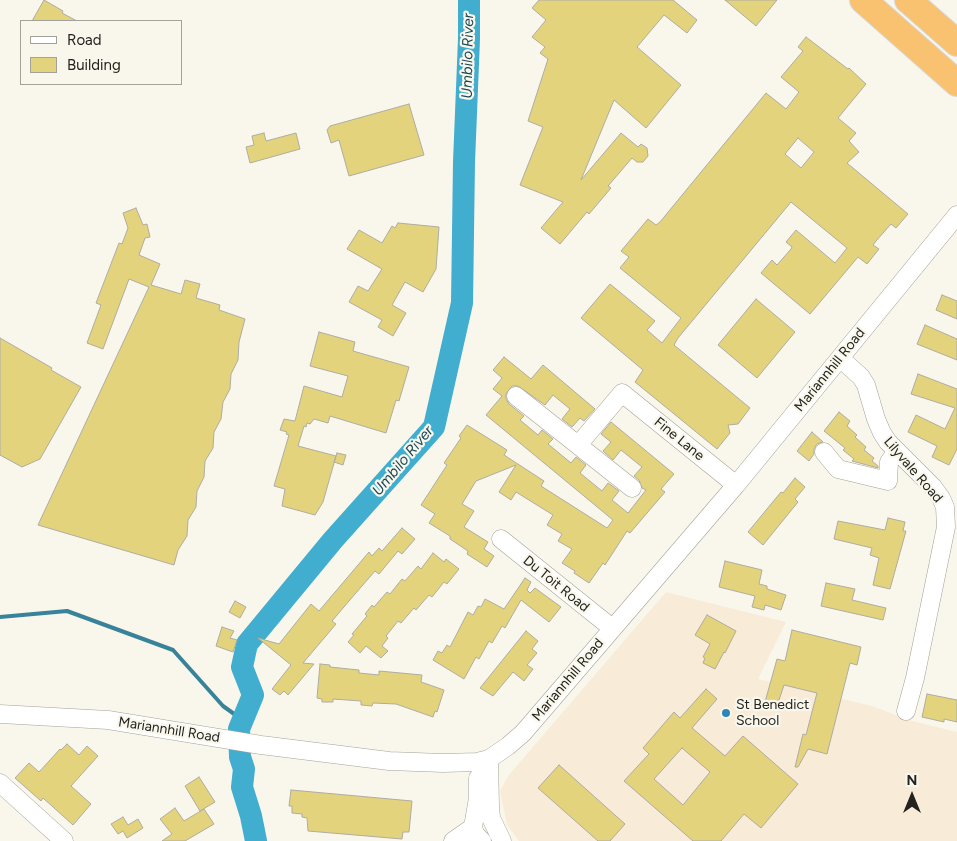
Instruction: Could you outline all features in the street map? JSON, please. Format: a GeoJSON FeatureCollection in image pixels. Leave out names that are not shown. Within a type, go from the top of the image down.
{"type":"FeatureCollection","features":[{"type":"Feature","properties":{"kind":"highway"},"geometry":{"type":"LineString","coordinates":[[863,0],[957,83]]}},
{"type":"Feature","properties":{"kind":"highway"},"geometry":{"type":"LineString","coordinates":[[908,0],[957,43]]}},
{"type":"Feature","properties":{"kind":"street","name":"Mariannhill Road"},"geometry":{"type":"LineString","coordinates":[[0,714],[108,720],[261,744],[389,761],[443,763],[483,760],[508,746],[523,734],[578,659],[612,628],[736,485],[957,215]]}},
{"type":"Feature","properties":{"kind":"street","name":"Lilyvale Road"},"geometry":{"type":"LineString","coordinates":[[840,358],[861,377],[866,385],[882,433],[941,498],[951,506],[915,678],[906,711]]}},
{"type":"Feature","properties":{"kind":"street","name":"Fine Lane"},"geometry":{"type":"LineString","coordinates":[[579,444],[622,393],[736,485]]}},
{"type":"Feature","properties":{"kind":"street"},"geometry":{"type":"LineString","coordinates":[[516,396],[579,444],[632,488]]}},
{"type":"Feature","properties":{"kind":"street"},"geometry":{"type":"LineString","coordinates":[[824,452],[838,468],[888,482],[889,462],[897,451]]}},
{"type":"Feature","properties":{"kind":"street","name":"Du Toit Road"},"geometry":{"type":"LineString","coordinates":[[501,539],[612,628]]}},
{"type":"Feature","properties":{"kind":"street"},"geometry":{"type":"LineString","coordinates":[[453,841],[478,834],[478,798],[483,760]]}},
{"type":"Feature","properties":{"kind":"street"},"geometry":{"type":"LineString","coordinates":[[483,760],[489,788],[491,818],[502,841]]}},
{"type":"Feature","properties":{"kind":"street"},"geometry":{"type":"LineString","coordinates":[[0,783],[64,841]]}},
{"type":"Feature","properties":{"kind":"shaded area","name":"St Benedict School"},"geometry":{"type":"Polygon","coordinates":[[[666,592],[786,622],[758,679],[872,706],[909,720],[957,732],[957,841],[519,841],[507,825],[500,791],[508,776],[666,592]]]}},
{"type":"Feature","properties":{"kind":"building"},"geometry":{"type":"Polygon","coordinates":[[[44,0],[75,20],[33,20],[44,0]]]}},
{"type":"Feature","properties":{"kind":"building"},"geometry":{"type":"Polygon","coordinates":[[[539,0],[673,0],[697,20],[687,33],[664,15],[637,47],[681,85],[646,128],[614,100],[581,180],[621,133],[638,147],[641,144],[647,148],[648,156],[643,162],[637,162],[632,158],[608,186],[611,188],[589,214],[587,212],[560,244],[541,228],[563,202],[520,185],[543,127],[528,121],[548,59],[540,53],[545,47],[532,37],[546,20],[532,8],[539,0]]]}},
{"type":"Feature","properties":{"kind":"building"},"geometry":{"type":"Polygon","coordinates":[[[725,0],[777,0],[756,26],[725,0]]]}},
{"type":"Feature","properties":{"kind":"building"},"geometry":{"type":"Polygon","coordinates":[[[806,37],[849,68],[866,84],[838,118],[856,133],[849,141],[859,152],[847,163],[908,214],[896,228],[891,224],[876,241],[873,245],[879,249],[867,264],[858,257],[810,314],[761,273],[772,260],[777,265],[791,249],[792,247],[786,242],[796,230],[835,263],[847,248],[791,202],[678,338],[674,345],[750,408],[738,424],[728,425],[730,433],[717,449],[635,382],[643,370],[581,318],[610,284],[655,321],[647,330],[662,343],[681,318],[620,268],[629,257],[621,251],[648,219],[656,225],[660,222],[766,93],[786,109],[799,92],[781,77],[803,51],[798,47],[806,37]],[[798,138],[785,154],[801,168],[814,152],[798,138]]]}},
{"type":"Feature","properties":{"kind":"building"},"geometry":{"type":"Polygon","coordinates":[[[409,104],[424,155],[349,176],[339,140],[331,143],[327,130],[330,126],[409,104]]]}},
{"type":"Feature","properties":{"kind":"building"},"geometry":{"type":"Polygon","coordinates":[[[264,133],[266,141],[296,133],[300,149],[250,163],[246,147],[254,145],[252,136],[264,133]]]}},
{"type":"Feature","properties":{"kind":"building"},"geometry":{"type":"Polygon","coordinates":[[[136,208],[143,225],[147,224],[150,237],[145,238],[139,255],[160,264],[151,285],[181,294],[185,280],[200,284],[196,298],[220,305],[219,310],[245,319],[239,342],[238,360],[231,374],[230,389],[223,402],[221,419],[214,432],[213,448],[205,461],[204,477],[197,491],[196,507],[188,520],[187,536],[178,550],[174,565],[38,525],[149,287],[129,279],[103,349],[87,343],[101,305],[96,303],[119,243],[122,244],[128,228],[123,213],[136,208]]]}},
{"type":"Feature","properties":{"kind":"building"},"geometry":{"type":"Polygon","coordinates":[[[398,223],[439,227],[436,269],[423,292],[405,282],[392,305],[406,313],[393,336],[378,327],[382,320],[349,302],[358,286],[368,291],[382,269],[347,249],[359,230],[382,243],[392,226],[395,228],[398,223]]]}},
{"type":"Feature","properties":{"kind":"building"},"geometry":{"type":"Polygon","coordinates":[[[942,295],[957,301],[957,319],[936,310],[942,295]]]}},
{"type":"Feature","properties":{"kind":"building"},"geometry":{"type":"Polygon","coordinates":[[[756,299],[795,332],[757,378],[718,345],[756,299]]]}},
{"type":"Feature","properties":{"kind":"building"},"geometry":{"type":"Polygon","coordinates":[[[925,325],[957,339],[957,360],[917,344],[925,325]]]}},
{"type":"Feature","properties":{"kind":"building"},"geometry":{"type":"Polygon","coordinates":[[[319,332],[355,342],[353,351],[409,367],[399,401],[396,400],[386,433],[330,416],[328,423],[314,419],[310,424],[307,423],[306,427],[304,426],[298,446],[336,456],[323,502],[315,515],[282,506],[285,489],[274,486],[289,435],[286,434],[287,432],[280,430],[284,419],[295,421],[304,386],[342,397],[348,376],[310,366],[319,332]]]}},
{"type":"Feature","properties":{"kind":"building"},"geometry":{"type":"Polygon","coordinates":[[[0,338],[81,387],[40,459],[22,467],[0,455],[0,338]]]}},
{"type":"Feature","properties":{"kind":"building"},"geometry":{"type":"Polygon","coordinates":[[[504,357],[531,379],[543,365],[595,409],[584,421],[580,418],[572,427],[562,419],[570,409],[553,395],[545,405],[518,386],[512,386],[506,394],[509,404],[524,416],[520,420],[538,435],[542,430],[553,439],[548,444],[571,463],[576,457],[586,465],[580,473],[602,491],[608,483],[619,491],[612,500],[628,513],[646,490],[642,488],[639,480],[634,476],[642,467],[621,450],[613,460],[603,451],[611,442],[601,434],[611,422],[674,474],[661,489],[665,492],[630,533],[627,531],[605,565],[603,563],[589,583],[562,563],[572,549],[558,541],[562,534],[547,525],[553,515],[516,492],[511,500],[499,492],[516,465],[476,481],[462,504],[474,511],[464,527],[488,542],[484,549],[494,556],[487,567],[467,554],[468,551],[450,539],[450,536],[429,523],[435,514],[421,505],[447,465],[444,463],[461,438],[459,436],[467,425],[507,450],[504,455],[544,481],[541,486],[607,528],[613,520],[486,415],[502,396],[493,389],[502,378],[493,370],[504,357]]]}},
{"type":"Feature","properties":{"kind":"building"},"geometry":{"type":"Polygon","coordinates":[[[918,374],[957,389],[957,449],[949,465],[932,457],[937,446],[908,432],[916,415],[945,429],[955,408],[911,394],[918,374]]]}},
{"type":"Feature","properties":{"kind":"building"},"geometry":{"type":"Polygon","coordinates":[[[839,412],[850,421],[847,426],[866,447],[864,450],[874,458],[872,461],[878,468],[852,461],[854,459],[843,450],[845,448],[824,431],[839,412]]]}},
{"type":"Feature","properties":{"kind":"building"},"geometry":{"type":"Polygon","coordinates":[[[812,432],[823,442],[817,444],[814,454],[809,461],[797,451],[812,432]]]}},
{"type":"Feature","properties":{"kind":"building"},"geometry":{"type":"Polygon","coordinates":[[[337,453],[346,455],[343,465],[334,462],[337,453]]]}},
{"type":"Feature","properties":{"kind":"building"},"geometry":{"type":"Polygon","coordinates":[[[795,478],[805,487],[795,499],[798,502],[763,545],[748,532],[795,478]]]}},
{"type":"Feature","properties":{"kind":"building"},"geometry":{"type":"Polygon","coordinates":[[[888,518],[905,522],[903,531],[906,531],[890,589],[873,585],[879,558],[870,555],[872,548],[834,539],[838,521],[885,530],[888,518]]]}},
{"type":"Feature","properties":{"kind":"building"},"geometry":{"type":"Polygon","coordinates":[[[402,528],[415,539],[402,554],[398,551],[379,574],[375,571],[332,621],[336,624],[303,663],[314,664],[288,695],[284,691],[280,695],[272,689],[291,665],[258,638],[279,644],[311,604],[319,611],[369,552],[372,556],[379,548],[382,551],[402,528]]]}},
{"type":"Feature","properties":{"kind":"building"},"geometry":{"type":"Polygon","coordinates":[[[433,553],[444,562],[446,559],[459,569],[447,584],[444,582],[432,597],[429,595],[401,623],[398,621],[386,636],[388,638],[382,646],[388,651],[381,658],[366,646],[360,653],[348,642],[367,616],[365,614],[387,592],[390,594],[402,579],[405,581],[418,566],[421,569],[433,553]]]}},
{"type":"Feature","properties":{"kind":"building"},"geometry":{"type":"Polygon","coordinates":[[[725,561],[762,570],[759,584],[767,586],[767,589],[786,595],[781,610],[765,605],[764,610],[752,607],[755,596],[719,587],[725,561]]]}},
{"type":"Feature","properties":{"kind":"building"},"geometry":{"type":"Polygon","coordinates":[[[525,578],[531,582],[527,590],[530,593],[535,588],[561,607],[549,622],[521,600],[505,628],[502,626],[492,643],[489,641],[479,659],[476,657],[464,679],[433,660],[438,651],[442,653],[447,645],[450,647],[468,612],[473,615],[478,606],[481,607],[485,599],[504,609],[525,578]]]}},
{"type":"Feature","properties":{"kind":"building"},"geometry":{"type":"Polygon","coordinates":[[[826,583],[855,589],[852,600],[886,608],[883,620],[821,606],[826,583]]]}},
{"type":"Feature","properties":{"kind":"building"},"geometry":{"type":"Polygon","coordinates":[[[235,601],[246,607],[240,618],[229,612],[235,601]]]}},
{"type":"Feature","properties":{"kind":"building"},"geometry":{"type":"Polygon","coordinates":[[[707,615],[736,631],[715,669],[703,663],[705,658],[703,657],[710,644],[695,635],[707,615]]]}},
{"type":"Feature","properties":{"kind":"building"},"geometry":{"type":"Polygon","coordinates":[[[222,627],[234,631],[230,638],[237,640],[233,652],[216,646],[222,627]]]}},
{"type":"Feature","properties":{"kind":"building"},"geometry":{"type":"Polygon","coordinates":[[[792,630],[861,647],[857,665],[850,663],[827,754],[808,749],[798,767],[795,767],[803,734],[806,735],[817,693],[784,685],[777,706],[765,702],[777,659],[785,661],[792,630]]]}},
{"type":"Feature","properties":{"kind":"building"},"geometry":{"type":"Polygon","coordinates":[[[526,631],[538,641],[532,649],[537,653],[527,665],[533,669],[524,681],[513,672],[493,696],[480,688],[526,631]]]}},
{"type":"Feature","properties":{"kind":"building"},"geometry":{"type":"Polygon","coordinates":[[[320,664],[359,670],[359,673],[379,675],[379,671],[422,675],[421,682],[444,690],[437,712],[435,711],[433,717],[396,704],[373,703],[372,706],[361,705],[361,701],[333,699],[333,702],[322,702],[322,699],[317,698],[320,664]]]}},
{"type":"Feature","properties":{"kind":"building"},"geometry":{"type":"Polygon","coordinates":[[[706,689],[717,699],[692,728],[725,756],[743,736],[798,784],[761,828],[744,814],[721,841],[693,841],[624,781],[649,754],[643,748],[674,712],[680,718],[706,689]],[[682,748],[654,779],[683,805],[710,772],[682,748]]]}},
{"type":"Feature","properties":{"kind":"building"},"geometry":{"type":"Polygon","coordinates":[[[927,694],[957,700],[957,722],[944,719],[944,722],[922,717],[927,694]]]}},
{"type":"Feature","properties":{"kind":"building"},"geometry":{"type":"Polygon","coordinates":[[[67,744],[79,755],[87,746],[98,756],[71,786],[91,804],[73,825],[43,798],[41,801],[15,778],[29,763],[39,772],[67,744]]]}},
{"type":"Feature","properties":{"kind":"building"},"geometry":{"type":"Polygon","coordinates":[[[559,765],[625,824],[610,841],[598,841],[538,788],[559,765]]]}},
{"type":"Feature","properties":{"kind":"building"},"geometry":{"type":"Polygon","coordinates":[[[199,777],[215,802],[200,811],[185,786],[199,777]]]}},
{"type":"Feature","properties":{"kind":"building"},"geometry":{"type":"Polygon","coordinates":[[[291,790],[412,801],[409,832],[403,832],[402,839],[308,831],[307,818],[302,817],[302,814],[292,813],[292,806],[289,806],[291,790]]]}},
{"type":"Feature","properties":{"kind":"building"},"geometry":{"type":"Polygon","coordinates":[[[175,808],[184,821],[204,809],[214,824],[185,841],[162,841],[172,834],[160,819],[175,808]]]}},
{"type":"Feature","properties":{"kind":"building"},"geometry":{"type":"Polygon","coordinates":[[[123,817],[128,825],[138,819],[143,828],[127,838],[123,831],[118,834],[111,824],[123,817]]]}},
{"type":"Feature","properties":{"kind":"waterway","name":"Umbilo River"},"geometry":{"type":"LineString","coordinates":[[256,841],[242,787],[244,769],[240,757],[239,729],[253,695],[242,667],[247,644],[333,540],[434,427],[462,303],[469,0]]}},
{"type":"Feature","properties":{"kind":"waterway"},"geometry":{"type":"LineString","coordinates":[[0,617],[67,611],[173,650],[223,706],[237,716],[239,729]]}},
{"type":"Feature","properties":{"kind":"place","name":"St Benedict School"},"geometry":{"type":"Point","coordinates":[726,713]}}]}
